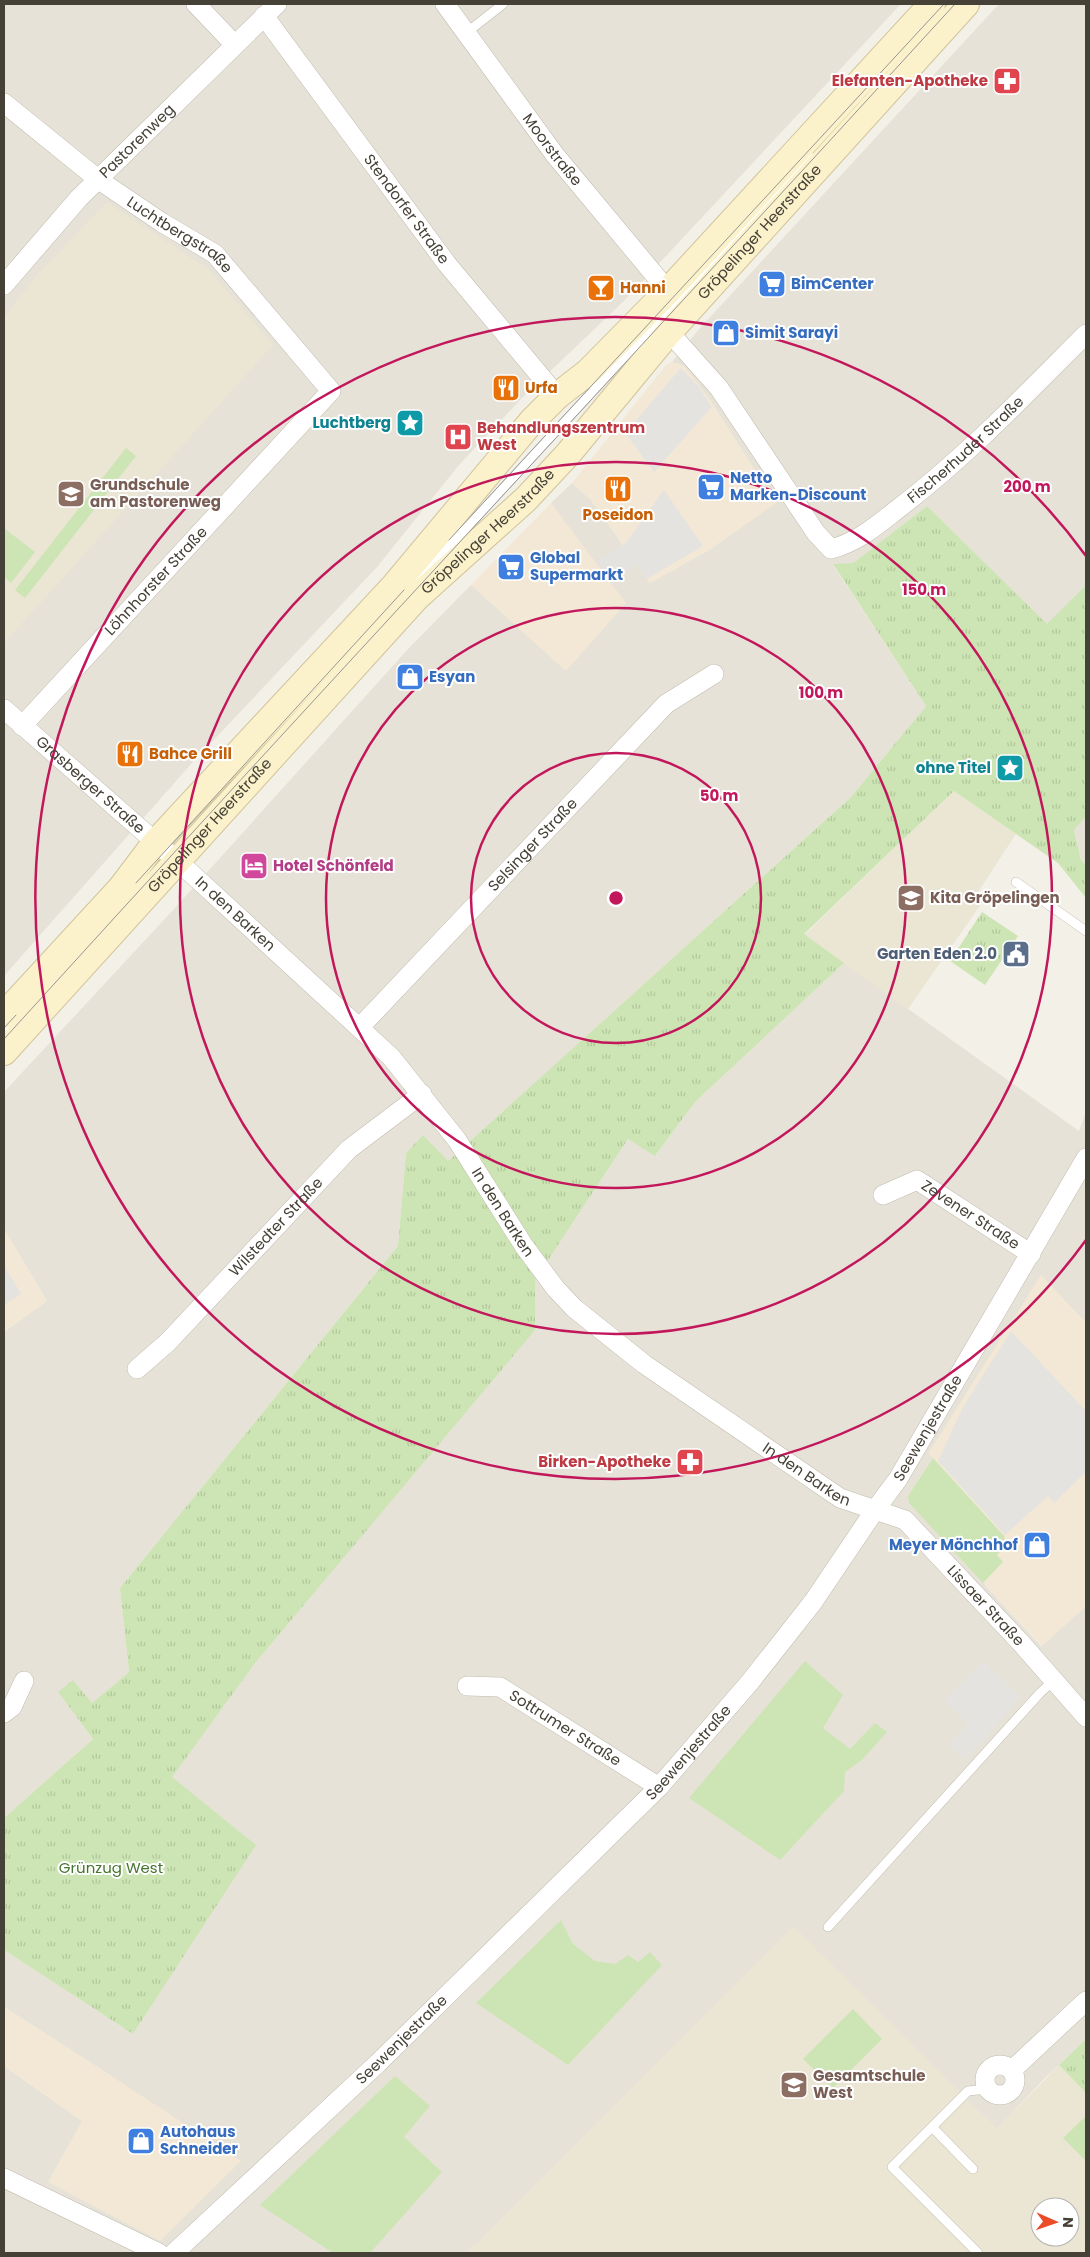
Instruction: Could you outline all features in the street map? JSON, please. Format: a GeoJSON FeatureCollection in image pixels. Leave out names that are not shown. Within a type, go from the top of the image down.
{"type":"FeatureCollection","features":[{"type":"Feature","properties":{"kind":"main road","name":"Gröpelinger Heerstraße"},"geometry":{"type":"LineString","coordinates":[[4,1052],[167,853],[394,586],[450,517],[568,401],[588,372],[668,291],[932,4]]}},
{"type":"Feature","properties":{"kind":"main road","name":"Gröpelinger Heerstraße"},"geometry":{"type":"LineString","coordinates":[[14,1013],[121,888],[167,853],[414,592],[526,499],[568,454],[669,332],[966,4]]}},
{"type":"Feature","properties":{"kind":"street"},"geometry":{"type":"LineString","coordinates":[[196,4],[234,44]]}},
{"type":"Feature","properties":{"kind":"street","name":"Moorstraße"},"geometry":{"type":"LineString","coordinates":[[445,4],[554,156],[668,291]]}},
{"type":"Feature","properties":{"kind":"street","name":"Pastorenweg"},"geometry":{"type":"LineString","coordinates":[[4,285],[79,198],[273,7]]}},
{"type":"Feature","properties":{"kind":"street","name":"Stendorfer Straße"},"geometry":{"type":"LineString","coordinates":[[273,7],[447,264],[568,401]]}},
{"type":"Feature","properties":{"kind":"street","name":"Luchtbergstraße"},"geometry":{"type":"LineString","coordinates":[[4,103],[99,180],[161,222],[215,254],[331,392]]}},
{"type":"Feature","properties":{"kind":"street","name":"Fischerhuder Straße"},"geometry":{"type":"LineString","coordinates":[[669,332],[719,388],[816,533],[831,549],[848,545],[864,535],[941,475],[987,433],[1086,334]]}},
{"type":"Feature","properties":{"kind":"street","name":"Löhnhorster Straße"},"geometry":{"type":"LineString","coordinates":[[22,726],[331,392]]}},
{"type":"Feature","properties":{"kind":"street","name":"Selsinger Straße"},"geometry":{"type":"LineString","coordinates":[[360,1027],[666,704],[714,674]]}},
{"type":"Feature","properties":{"kind":"street","name":"Grasberger Straße"},"geometry":{"type":"LineString","coordinates":[[4,709],[167,853]]}},
{"type":"Feature","properties":{"kind":"street","name":"In den Barken"},"geometry":{"type":"LineString","coordinates":[[167,853],[392,1057],[457,1140],[524,1246],[556,1289],[574,1308],[644,1364],[832,1492],[856,1505],[875,1510]]}},
{"type":"Feature","properties":{"kind":"street","name":"Wilstedter Straße"},"geometry":{"type":"LineString","coordinates":[[137,1369],[168,1342],[350,1149],[422,1094]]}},
{"type":"Feature","properties":{"kind":"street","name":"Seewenjestraße"},"geometry":{"type":"LineString","coordinates":[[174,2253],[378,2063],[659,1787],[750,1682],[814,1602],[875,1510],[898,1479],[1086,1158]]}},
{"type":"Feature","properties":{"kind":"street","name":"Zevener Straße"},"geometry":{"type":"LineString","coordinates":[[883,1195],[916,1180],[1031,1254]]}},
{"type":"Feature","properties":{"kind":"street","name":"Lissaer Straße"},"geometry":{"type":"LineString","coordinates":[[875,1510],[905,1520],[1021,1643],[1086,1717]]}},
{"type":"Feature","properties":{"kind":"street"},"geometry":{"type":"LineString","coordinates":[[4,1713],[12,1707],[24,1681]]}},
{"type":"Feature","properties":{"kind":"street","name":"Sottrumer Straße"},"geometry":{"type":"LineString","coordinates":[[467,1686],[500,1687],[659,1787]]}},
{"type":"Feature","properties":{"kind":"street"},"geometry":{"type":"LineString","coordinates":[[987,2089],[984,2078],[989,2069],[993,2066],[1003,2065],[1012,2070],[1086,2001]]}},
{"type":"Feature","properties":{"kind":"street"},"geometry":{"type":"LineString","coordinates":[[4,2178],[160,2253]]}},
{"type":"Feature","properties":{"kind":"lane"},"geometry":{"type":"LineString","coordinates":[[466,33],[504,4]]}},
{"type":"Feature","properties":{"kind":"lane"},"geometry":{"type":"LineString","coordinates":[[414,592],[431,566],[568,401],[815,151]]}},
{"type":"Feature","properties":{"kind":"lane"},"geometry":{"type":"LineString","coordinates":[[568,401],[616,394]]}},
{"type":"Feature","properties":{"kind":"lane"},"geometry":{"type":"LineString","coordinates":[[1016,882],[1086,931]]}},
{"type":"Feature","properties":{"kind":"lane"},"geometry":{"type":"LineString","coordinates":[[4,1033],[14,1013]]}},
{"type":"Feature","properties":{"kind":"lane"},"geometry":{"type":"LineString","coordinates":[[828,1927],[1040,1693],[1054,1680]]}},
{"type":"Feature","properties":{"kind":"lane"},"geometry":{"type":"LineString","coordinates":[[978,2253],[892,2167],[968,2091],[987,2089]]}},
{"type":"Feature","properties":{"kind":"lane"},"geometry":{"type":"LineString","coordinates":[[932,2127],[974,2169]]}},
{"type":"Feature","properties":{"kind":"shaded area"},"geometry":{"type":"Polygon","coordinates":[[[4,4],[901,4],[624,301],[522,398],[459,465],[377,567],[192,763],[4,976],[4,4]]]}},
{"type":"Feature","properties":{"kind":"shaded area"},"geometry":{"type":"Polygon","coordinates":[[[999,4],[1086,4],[1086,585],[1047,625],[927,506],[853,563],[833,565],[926,706],[851,797],[447,1162],[423,1135],[406,1153],[398,1246],[120,1588],[129,1672],[92,1703],[58,1692],[93,1739],[4,1818],[4,1332],[47,1301],[4,1229],[4,1092],[174,909],[408,649],[471,585],[566,670],[625,604],[551,503],[572,483],[591,500],[650,583],[684,366],[672,362],[700,328],[999,4]]]}},
{"type":"Feature","properties":{"kind":"shaded area","name":"Grundschule am Pastorenweg"},"geometry":{"type":"Polygon","coordinates":[[[107,202],[208,269],[273,345],[4,643],[4,317],[39,273],[107,202]]]}},
{"type":"Feature","properties":{"kind":"shaded area"},"geometry":{"type":"Polygon","coordinates":[[[672,362],[684,366],[711,401],[776,503],[708,551],[650,583],[591,500],[572,483],[666,365],[672,362]]]}},
{"type":"Feature","properties":{"kind":"shaded area"},"geometry":{"type":"Polygon","coordinates":[[[681,368],[699,387],[712,407],[654,472],[625,433],[681,368]]]}},
{"type":"Feature","properties":{"kind":"shaded area"},"geometry":{"type":"Polygon","coordinates":[[[664,490],[703,546],[647,579],[636,564],[611,581],[597,561],[625,544],[664,490]]]}},
{"type":"Feature","properties":{"kind":"shaded area"},"geometry":{"type":"Polygon","coordinates":[[[551,503],[626,603],[566,671],[471,585],[551,503]]]}},
{"type":"Feature","properties":{"kind":"shaded area","name":"Kita Gröpelingen"},"geometry":{"type":"Polygon","coordinates":[[[954,791],[1016,834],[976,895],[984,900],[908,1009],[804,935],[954,791]]]}},
{"type":"Feature","properties":{"kind":"shaded area"},"geometry":{"type":"Polygon","coordinates":[[[1086,817],[1086,865],[1081,860],[1074,830],[1086,817]]]}},
{"type":"Feature","properties":{"kind":"shaded area"},"geometry":{"type":"Polygon","coordinates":[[[844,963],[1079,1131],[1086,1112],[1086,1323],[1041,1276],[929,1453],[933,1458],[908,1496],[910,1503],[1041,1646],[1086,1606],[1086,2039],[1045,2078],[997,2129],[793,1927],[482,2239],[465,2253],[4,2253],[4,2066],[82,2121],[116,2079],[4,2007],[4,1950],[133,2034],[255,1845],[171,1777],[256,1662],[534,1330],[535,1280],[628,1139],[656,1155],[695,1102],[844,963]]]}},
{"type":"Feature","properties":{"kind":"shaded area"},"geometry":{"type":"Polygon","coordinates":[[[4,1229],[47,1301],[4,1332],[4,1229]]]}},
{"type":"Feature","properties":{"kind":"shaded area"},"geometry":{"type":"Polygon","coordinates":[[[4,1265],[21,1294],[4,1305],[4,1265]]]}},
{"type":"Feature","properties":{"kind":"shaded area"},"geometry":{"type":"Polygon","coordinates":[[[1041,1275],[1086,1323],[1086,1606],[1042,1646],[909,1503],[908,1496],[933,1458],[929,1453],[1041,1275]]]}},
{"type":"Feature","properties":{"kind":"shaded area"},"geometry":{"type":"Polygon","coordinates":[[[1011,1331],[1086,1411],[1086,1472],[1054,1503],[1048,1496],[1005,1535],[938,1461],[963,1407],[1011,1331]]]}},
{"type":"Feature","properties":{"kind":"shaded area"},"geometry":{"type":"Polygon","coordinates":[[[982,1661],[1021,1697],[965,1760],[949,1745],[968,1724],[945,1702],[982,1661]]]}},
{"type":"Feature","properties":{"kind":"shaded area","name":"Gesamtschule West"},"geometry":{"type":"Polygon","coordinates":[[[793,1926],[997,2129],[1059,2065],[1086,2093],[1086,2253],[465,2253],[482,2239],[793,1926]]]}},
{"type":"Feature","properties":{"kind":"shaded area","name":"Autohaus Schneider"},"geometry":{"type":"Polygon","coordinates":[[[4,2007],[241,2161],[160,2241],[48,2182],[82,2121],[4,2066],[4,2007]]]}},
{"type":"Feature","properties":{"kind":"green space"},"geometry":{"type":"Polygon","coordinates":[[[126,448],[136,456],[25,598],[15,590],[126,448]]]}},
{"type":"Feature","properties":{"kind":"green space","name":"Grünzug West"},"geometry":{"type":"Polygon","coordinates":[[[927,506],[1047,624],[1086,585],[1086,817],[1074,830],[1081,860],[1086,865],[1086,898],[1058,863],[954,791],[804,934],[844,963],[695,1102],[655,1156],[628,1139],[535,1280],[535,1330],[256,1662],[172,1777],[256,1845],[133,2034],[4,1950],[4,1818],[93,1739],[58,1692],[73,1680],[92,1703],[129,1672],[120,1588],[398,1246],[406,1153],[423,1135],[448,1161],[851,797],[926,706],[833,564],[853,563],[927,506]]]}},
{"type":"Feature","properties":{"kind":"green space"},"geometry":{"type":"Polygon","coordinates":[[[4,528],[35,552],[11,583],[4,577],[4,528]]]}},
{"type":"Feature","properties":{"kind":"green space"},"geometry":{"type":"Polygon","coordinates":[[[982,912],[1018,936],[985,985],[950,961],[982,912]]]}},
{"type":"Feature","properties":{"kind":"green space"},"geometry":{"type":"Polygon","coordinates":[[[933,1458],[1004,1536],[1006,1545],[997,1555],[1003,1562],[983,1583],[909,1503],[908,1496],[933,1458]]]}},
{"type":"Feature","properties":{"kind":"green space"},"geometry":{"type":"Polygon","coordinates":[[[805,1661],[843,1695],[823,1728],[850,1749],[875,1723],[887,1732],[862,1760],[845,1772],[844,1791],[780,1860],[689,1798],[805,1661]]]}},
{"type":"Feature","properties":{"kind":"green space"},"geometry":{"type":"Polygon","coordinates":[[[561,1920],[573,1944],[595,1961],[615,1964],[628,1955],[638,1962],[650,1952],[662,1965],[568,2065],[476,2003],[561,1920]]]}},
{"type":"Feature","properties":{"kind":"green space"},"geometry":{"type":"Polygon","coordinates":[[[853,2009],[882,2039],[833,2088],[803,2059],[853,2009]]]}},
{"type":"Feature","properties":{"kind":"green space"},"geometry":{"type":"Polygon","coordinates":[[[1086,2039],[1086,2093],[1059,2065],[1086,2039]]]}},
{"type":"Feature","properties":{"kind":"green space"},"geometry":{"type":"Polygon","coordinates":[[[395,2076],[430,2106],[404,2137],[442,2172],[370,2253],[333,2253],[260,2205],[395,2076]]]}},
{"type":"Feature","properties":{"kind":"green space"},"geometry":{"type":"Polygon","coordinates":[[[1086,2116],[1086,2161],[1063,2138],[1086,2116]]]}},
{"type":"Feature","properties":{"kind":"tram line"},"geometry":{"type":"LineString","coordinates":[[449,540],[944,4]]}},
{"type":"Feature","properties":{"kind":"tram line"},"geometry":{"type":"LineString","coordinates":[[4,1039],[955,4]]}},
{"type":"Feature","properties":{"kind":"tram line"},"geometry":{"type":"LineString","coordinates":[[136,883],[404,590]]}},
{"type":"Feature","properties":{"kind":"tram line"},"geometry":{"type":"LineString","coordinates":[[4,1028],[16,1015]]}},
{"type":"Feature","properties":{"kind":"place","name":"Elefanten-Apotheke"},"geometry":{"type":"Point","coordinates":[1007,81]}},
{"type":"Feature","properties":{"kind":"place","name":"BimCenter"},"geometry":{"type":"Point","coordinates":[772,284]}},
{"type":"Feature","properties":{"kind":"place","name":"Hanni"},"geometry":{"type":"Point","coordinates":[601,288]}},
{"type":"Feature","properties":{"kind":"place","name":"Simit Sarayi"},"geometry":{"type":"Point","coordinates":[726,333]}},
{"type":"Feature","properties":{"kind":"place","name":"Urfa"},"geometry":{"type":"Point","coordinates":[506,388]}},
{"type":"Feature","properties":{"kind":"place","name":"Luchtberg"},"geometry":{"type":"Point","coordinates":[410,423]}},
{"type":"Feature","properties":{"kind":"place","name":"Behandlungszentrum West"},"geometry":{"type":"Point","coordinates":[458,437]}},
{"type":"Feature","properties":{"kind":"place","name":"Netto Marken-Discount"},"geometry":{"type":"Point","coordinates":[711,487]}},
{"type":"Feature","properties":{"kind":"place","name":"Poseidon"},"geometry":{"type":"Point","coordinates":[618,489]}},
{"type":"Feature","properties":{"kind":"place","name":"Grundschule am Pastorenweg"},"geometry":{"type":"Point","coordinates":[71,494]}},
{"type":"Feature","properties":{"kind":"place","name":"Global Supermarkt"},"geometry":{"type":"Point","coordinates":[511,567]}},
{"type":"Feature","properties":{"kind":"place","name":"Esyan"},"geometry":{"type":"Point","coordinates":[410,677]}},
{"type":"Feature","properties":{"kind":"place","name":"Bahce Grill"},"geometry":{"type":"Point","coordinates":[130,754]}},
{"type":"Feature","properties":{"kind":"place","name":"ohne Titel"},"geometry":{"type":"Point","coordinates":[1010,768]}},
{"type":"Feature","properties":{"kind":"place","name":"Hotel Schönfeld"},"geometry":{"type":"Point","coordinates":[254,866]}},
{"type":"Feature","properties":{"kind":"place","name":"Kita Gröpelingen"},"geometry":{"type":"Point","coordinates":[911,898]}},
{"type":"Feature","properties":{"kind":"place","name":"Garten Eden 2.0"},"geometry":{"type":"Point","coordinates":[1016,954]}},
{"type":"Feature","properties":{"kind":"place","name":"Birken-Apotheke"},"geometry":{"type":"Point","coordinates":[690,1462]}},
{"type":"Feature","properties":{"kind":"place","name":"Meyer Mönchhof"},"geometry":{"type":"Point","coordinates":[1037,1545]}},
{"type":"Feature","properties":{"kind":"place","name":"Gesamtschule West"},"geometry":{"type":"Point","coordinates":[794,2085]}},
{"type":"Feature","properties":{"kind":"place","name":"Autohaus Schneider"},"geometry":{"type":"Point","coordinates":[141,2141]}}]}
